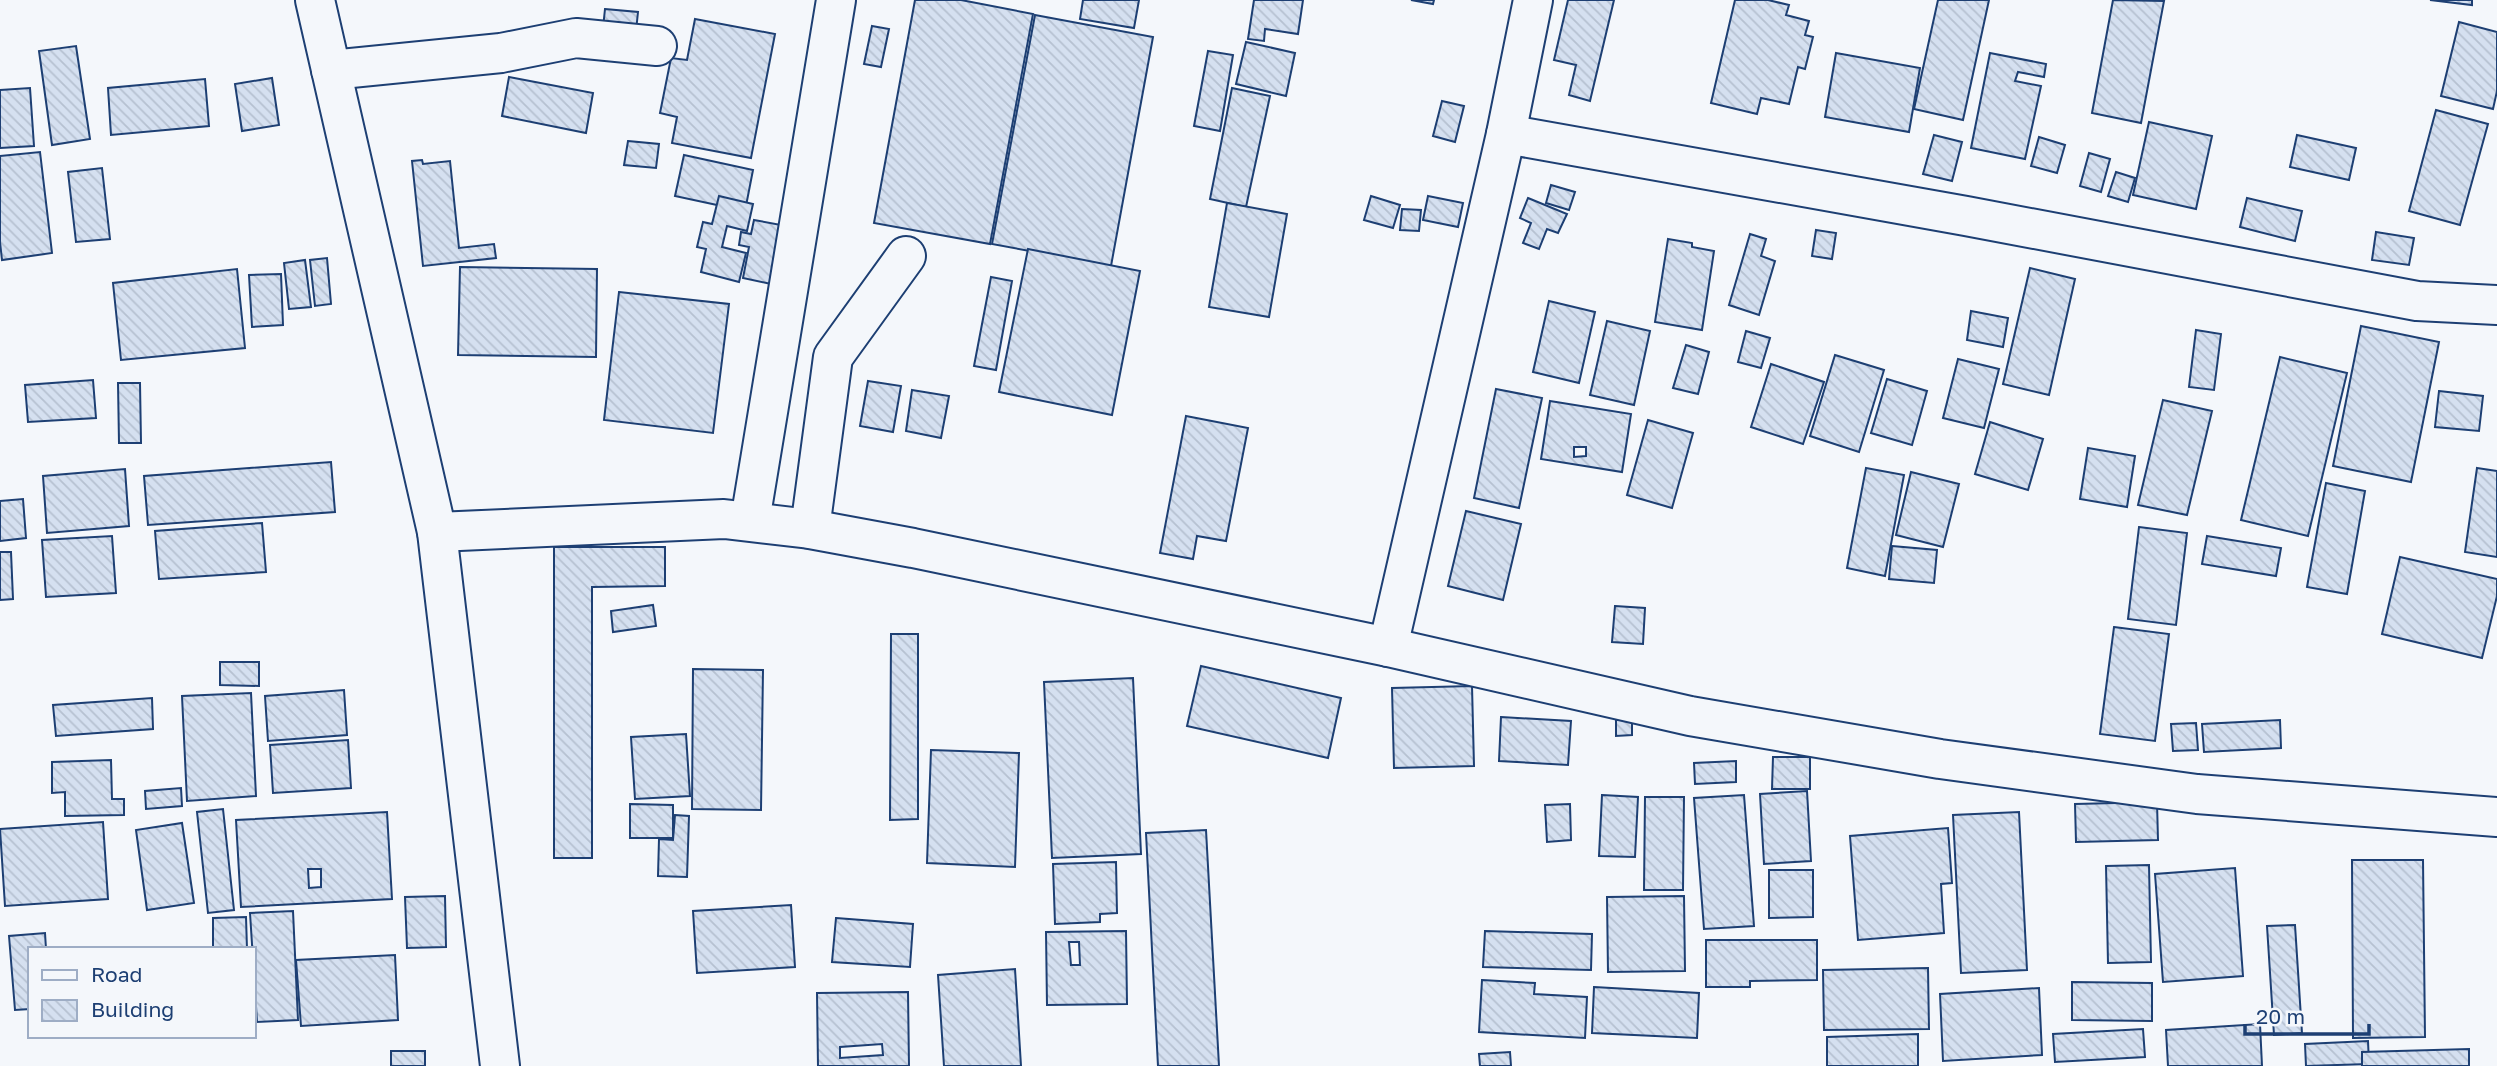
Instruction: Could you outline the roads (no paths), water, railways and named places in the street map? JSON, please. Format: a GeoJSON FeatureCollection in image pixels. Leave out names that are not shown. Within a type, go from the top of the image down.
{"type":"FeatureCollection","features":[{"type":"Feature","properties":{"kind":"street"},"geometry":{"type":"LineString","coordinates":[[315,0],[438,532],[500,1066]]}},
{"type":"Feature","properties":{"kind":"street"},"geometry":{"type":"LineString","coordinates":[[750,521],[836,0]]}},
{"type":"Feature","properties":{"kind":"street"},"geometry":{"type":"LineString","coordinates":[[1388,647],[1506,134],[1534,0]]}},
{"type":"Feature","properties":{"kind":"street"},"geometry":{"type":"LineString","coordinates":[[331,70],[501,53],[576,38],[657,46]]}},
{"type":"Feature","properties":{"kind":"street"},"geometry":{"type":"LineString","coordinates":[[1506,134],[1966,216],[2417,301],[2497,305]]}},
{"type":"Feature","properties":{"kind":"street"},"geometry":{"type":"LineString","coordinates":[[810,529],[833,357],[906,256]]}},
{"type":"Feature","properties":{"kind":"street"},"geometry":{"type":"LineString","coordinates":[[438,532],[724,519],[810,529],[1388,647],[1690,716],[1940,759],[2197,794],[2497,817]]}}]}
